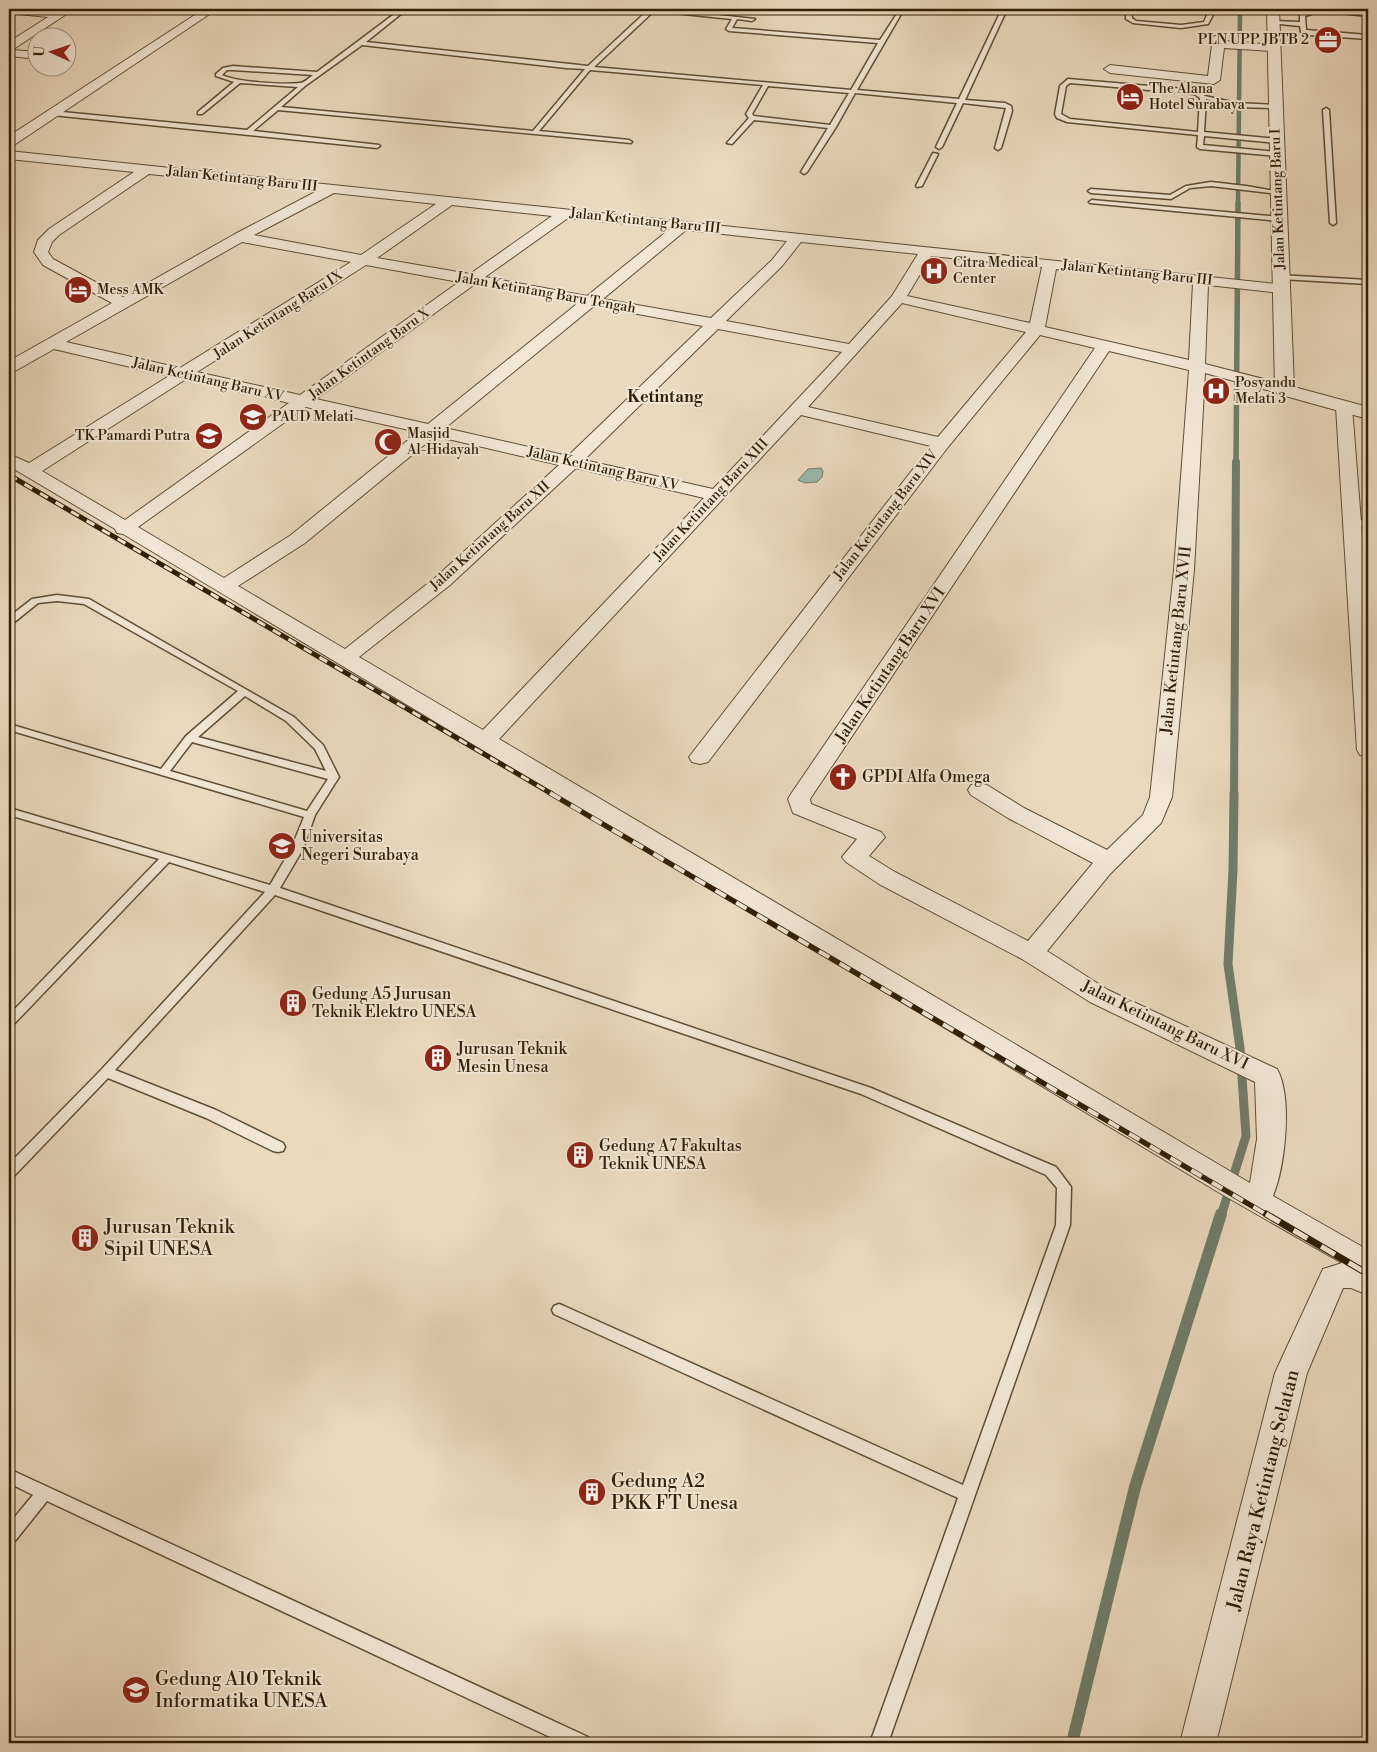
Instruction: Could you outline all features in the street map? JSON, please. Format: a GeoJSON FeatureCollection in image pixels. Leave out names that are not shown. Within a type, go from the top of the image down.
{"type":"FeatureCollection","features":[{"type":"Feature","properties":{"kind":"street"},"geometry":{"type":"LineString","coordinates":[[9,142],[210,9]]}},
{"type":"Feature","properties":{"kind":"street"},"geometry":{"type":"LineString","coordinates":[[9,10],[59,15],[9,47]]}},
{"type":"Feature","properties":{"kind":"street","name":"Jalan Ketintang Baru I"},"geometry":{"type":"LineString","coordinates":[[1273,19],[1281,282],[1279,383]]}},
{"type":"Feature","properties":{"kind":"street"},"geometry":{"type":"LineString","coordinates":[[1110,69],[1214,80],[1219,41],[1232,45],[1274,48]]}},
{"type":"Feature","properties":{"kind":"street"},"geometry":{"type":"LineString","coordinates":[[9,53],[28,55]]}},
{"type":"Feature","properties":{"kind":"street","name":"Jalan Ketintang Baru III"},"geometry":{"type":"LineString","coordinates":[[11,157],[147,169],[1249,284],[1281,282]]}},
{"type":"Feature","properties":{"kind":"street"},"geometry":{"type":"LineString","coordinates":[[123,303],[48,262],[41,252],[45,240],[54,232],[147,169]]}},
{"type":"Feature","properties":{"kind":"street"},"geometry":{"type":"LineString","coordinates":[[9,368],[240,236],[332,189]]}},
{"type":"Feature","properties":{"kind":"street","name":"Jalan Ketintang Baru IX"},"geometry":{"type":"LineString","coordinates":[[28,471],[365,260],[449,201]]}},
{"type":"Feature","properties":{"kind":"street","name":"Jalan Ketintang Baru X"},"geometry":{"type":"LineString","coordinates":[[124,529],[565,213]]}},
{"type":"Feature","properties":{"kind":"street"},"geometry":{"type":"LineString","coordinates":[[223,587],[298,539],[684,226]]}},
{"type":"Feature","properties":{"kind":"street","name":"Jalan Ketintang Baru Tengah"},"geometry":{"type":"LineString","coordinates":[[240,236],[853,349]]}},
{"type":"Feature","properties":{"kind":"street","name":"Jalan Ketintang Baru XII"},"geometry":{"type":"LineString","coordinates":[[346,658],[443,581],[573,462],[777,264],[798,238]]}},
{"type":"Feature","properties":{"kind":"street","name":"Jalan Ketintang Baru XIII"},"geometry":{"type":"LineString","coordinates":[[485,741],[853,349],[898,298],[927,251]]}},
{"type":"Feature","properties":{"kind":"street","name":"Jalan Ketintang Baru XIV"},"geometry":{"type":"LineString","coordinates":[[700,757],[942,442],[1036,330],[1050,264]]}},
{"type":"Feature","properties":{"kind":"street","name":"Jalan Ketintang Baru XVII"},"geometry":{"type":"LineString","coordinates":[[1031,953],[1109,861],[1152,818],[1160,797],[1184,570],[1201,279]]}},
{"type":"Feature","properties":{"kind":"street"},"geometry":{"type":"LineString","coordinates":[[898,298],[1221,372],[1325,390],[1368,401]]}},
{"type":"Feature","properties":{"kind":"street","name":"Jalan Ketintang Baru XV"},"geometry":{"type":"LineString","coordinates":[[52,344],[716,495]]}},
{"type":"Feature","properties":{"kind":"street","name":"Jalan Ketintang Baru XVI"},"geometry":{"type":"LineString","coordinates":[[1104,345],[799,799],[801,808],[873,837],[854,856],[887,878],[1031,953],[1099,996],[1268,1076],[1271,1102],[1271,1133],[1265,1185],[1255,1199]]}},
{"type":"Feature","properties":{"kind":"street"},"geometry":{"type":"LineString","coordinates":[[1279,383],[1368,413]]}},
{"type":"Feature","properties":{"kind":"street"},"geometry":{"type":"LineString","coordinates":[[1344,406],[1360,523],[1368,750]]}},
{"type":"Feature","properties":{"kind":"street"},"geometry":{"type":"LineString","coordinates":[[797,409],[942,442]]}},
{"type":"Feature","properties":{"kind":"street"},"geometry":{"type":"LineString","coordinates":[[9,459],[1228,1184],[1368,1264]]}},
{"type":"Feature","properties":{"kind":"street"},"geometry":{"type":"LineString","coordinates":[[979,790],[1016,813],[1109,861]]}},
{"type":"Feature","properties":{"kind":"street","name":"Jalan Raya Ketintang Selatan"},"geometry":{"type":"LineString","coordinates":[[1198,1743],[1291,1373],[1333,1278],[1340,1275],[1349,1275],[1368,1283]]}},
{"type":"Feature","properties":{"kind":"lane"},"geometry":{"type":"LineString","coordinates":[[248,132],[303,85],[361,44],[404,9]]}},
{"type":"Feature","properties":{"kind":"lane"},"geometry":{"type":"LineString","coordinates":[[649,9],[752,19]]}},
{"type":"Feature","properties":{"kind":"lane"},"geometry":{"type":"LineString","coordinates":[[536,132],[589,68],[653,9]]}},
{"type":"Feature","properties":{"kind":"lane"},"geometry":{"type":"LineString","coordinates":[[694,14],[700,9]]}},
{"type":"Feature","properties":{"kind":"lane"},"geometry":{"type":"LineString","coordinates":[[804,172],[834,127],[880,42],[902,9]]}},
{"type":"Feature","properties":{"kind":"lane"},"geometry":{"type":"LineString","coordinates":[[939,147],[1005,9]]}},
{"type":"Feature","properties":{"kind":"lane"},"geometry":{"type":"LineString","coordinates":[[1129,9],[1129,19],[1135,22],[1180,25],[1200,25],[1206,23],[1212,13],[1209,9]]}},
{"type":"Feature","properties":{"kind":"lane"},"geometry":{"type":"LineString","coordinates":[[1368,14],[1315,10],[1302,14],[1302,31],[1368,37]]}},
{"type":"Feature","properties":{"kind":"lane"},"geometry":{"type":"LineString","coordinates":[[735,18],[729,27],[730,29],[880,42]]}},
{"type":"Feature","properties":{"kind":"lane"},"geometry":{"type":"LineString","coordinates":[[1273,19],[1302,26]]}},
{"type":"Feature","properties":{"kind":"lane"},"geometry":{"type":"LineString","coordinates":[[361,44],[589,68],[767,82],[995,104],[1009,107],[998,148]]}},
{"type":"Feature","properties":{"kind":"lane"},"geometry":{"type":"LineString","coordinates":[[303,85],[239,81],[222,78],[218,75],[225,69],[232,68],[319,74]]}},
{"type":"Feature","properties":{"kind":"lane"},"geometry":{"type":"LineString","coordinates":[[1276,106],[1236,105],[1203,97],[1200,93],[1194,91],[1073,80],[1064,84],[1058,114],[1059,117],[1069,121],[1247,138],[1277,148]]}},
{"type":"Feature","properties":{"kind":"lane"},"geometry":{"type":"LineString","coordinates":[[200,113],[239,81]]}},
{"type":"Feature","properties":{"kind":"lane"},"geometry":{"type":"LineString","coordinates":[[752,118],[749,114],[767,82]]}},
{"type":"Feature","properties":{"kind":"lane"},"geometry":{"type":"LineString","coordinates":[[1203,97],[1200,147],[1255,152],[1277,148]]}},
{"type":"Feature","properties":{"kind":"lane"},"geometry":{"type":"LineString","coordinates":[[277,108],[629,142]]}},
{"type":"Feature","properties":{"kind":"lane"},"geometry":{"type":"LineString","coordinates":[[1326,110],[1332,223]]}},
{"type":"Feature","properties":{"kind":"lane"},"geometry":{"type":"LineString","coordinates":[[52,113],[377,146]]}},
{"type":"Feature","properties":{"kind":"lane"},"geometry":{"type":"LineString","coordinates":[[752,118],[834,127]]}},
{"type":"Feature","properties":{"kind":"lane"},"geometry":{"type":"LineString","coordinates":[[730,143],[752,118]]}},
{"type":"Feature","properties":{"kind":"lane"},"geometry":{"type":"LineString","coordinates":[[920,186],[935,154]]}},
{"type":"Feature","properties":{"kind":"lane"},"geometry":{"type":"LineString","coordinates":[[1091,191],[1171,197],[1178,195],[1185,187],[1193,186],[1230,187],[1278,192]]}},
{"type":"Feature","properties":{"kind":"lane"},"geometry":{"type":"LineString","coordinates":[[1092,202],[1279,219]]}},
{"type":"Feature","properties":{"kind":"lane"},"geometry":{"type":"LineString","coordinates":[[1281,282],[1368,282]]}},
{"type":"Feature","properties":{"kind":"lane"},"geometry":{"type":"LineString","coordinates":[[9,622],[35,601],[57,598],[86,601],[290,719],[319,746],[334,777]]}},
{"type":"Feature","properties":{"kind":"lane"},"geometry":{"type":"LineString","coordinates":[[163,773],[190,738],[244,691]]}},
{"type":"Feature","properties":{"kind":"lane"},"geometry":{"type":"LineString","coordinates":[[9,727],[310,815]]}},
{"type":"Feature","properties":{"kind":"lane"},"geometry":{"type":"LineString","coordinates":[[190,738],[334,777]]}},
{"type":"Feature","properties":{"kind":"lane"},"geometry":{"type":"LineString","coordinates":[[9,1172],[106,1072],[273,890],[296,849],[310,815],[334,777]]}},
{"type":"Feature","properties":{"kind":"lane"},"geometry":{"type":"LineString","coordinates":[[9,811],[273,890],[866,1091],[1051,1171],[1064,1187],[1063,1225],[879,1743]]}},
{"type":"Feature","properties":{"kind":"lane"},"geometry":{"type":"LineString","coordinates":[[9,1022],[167,858]]}},
{"type":"Feature","properties":{"kind":"lane"},"geometry":{"type":"LineString","coordinates":[[106,1072],[211,1114],[278,1148]]}},
{"type":"Feature","properties":{"kind":"lane"},"geometry":{"type":"LineString","coordinates":[[559,1310],[968,1495]]}},
{"type":"Feature","properties":{"kind":"lane"},"geometry":{"type":"LineString","coordinates":[[9,1476],[582,1743]]}},
{"type":"Feature","properties":{"kind":"lane"},"geometry":{"type":"LineString","coordinates":[[9,1536],[44,1493]]}},
{"type":"Feature","properties":{"kind":"shaded area"},"geometry":{"type":"Polygon","coordinates":[[[821,468],[823,471],[822,477],[817,482],[805,483],[798,480],[808,469],[821,468]]]}},
{"type":"Feature","properties":{"kind":"waterway"},"geometry":{"type":"LineString","coordinates":[[1238,204],[1240,9]]}},
{"type":"Feature","properties":{"kind":"waterway"},"geometry":{"type":"LineString","coordinates":[[1236,464],[1238,203]]}},
{"type":"Feature","properties":{"kind":"waterway"},"geometry":{"type":"LineString","coordinates":[[1234,794],[1236,462]]}},
{"type":"Feature","properties":{"kind":"waterway"},"geometry":{"type":"LineString","coordinates":[[1221,1216],[1246,1136],[1240,1048],[1228,964],[1233,870],[1234,793]]}},
{"type":"Feature","properties":{"kind":"waterway"},"geometry":{"type":"LineString","coordinates":[[1072,1743],[1135,1487],[1221,1214]]}},
{"type":"Feature","properties":{"kind":"railway"},"geometry":{"type":"LineString","coordinates":[[9,475],[552,794]]}},
{"type":"Feature","properties":{"kind":"railway"},"geometry":{"type":"LineString","coordinates":[[550,793],[1269,1216]]}},
{"type":"Feature","properties":{"kind":"railway"},"geometry":{"type":"LineString","coordinates":[[1266,1214],[1368,1274]]}},
{"type":"Feature","properties":{"kind":"place","name":"PLN UPP JBTB 2"},"geometry":{"type":"Point","coordinates":[1328,40]}},
{"type":"Feature","properties":{"kind":"place","name":"The Alana Hotel Surabaya"},"geometry":{"type":"Point","coordinates":[1130,97]}},
{"type":"Feature","properties":{"kind":"place","name":"Citra Medical Center"},"geometry":{"type":"Point","coordinates":[934,271]}},
{"type":"Feature","properties":{"kind":"place","name":"Mess AMK"},"geometry":{"type":"Point","coordinates":[78,290]}},
{"type":"Feature","properties":{"kind":"place","name":"Posyandu Melati 3"},"geometry":{"type":"Point","coordinates":[1216,391]}},
{"type":"Feature","properties":{"kind":"place","name":"PAUD Melati"},"geometry":{"type":"Point","coordinates":[253,417]}},
{"type":"Feature","properties":{"kind":"place","name":"TK Pamardi Putra"},"geometry":{"type":"Point","coordinates":[209,436]}},
{"type":"Feature","properties":{"kind":"place","name":"Masjid Al-Hidayah"},"geometry":{"type":"Point","coordinates":[388,442]}},
{"type":"Feature","properties":{"kind":"place","name":"GPDI Alfa Omega"},"geometry":{"type":"Point","coordinates":[843,777]}},
{"type":"Feature","properties":{"kind":"place","name":"Universitas Negeri Surabaya"},"geometry":{"type":"Point","coordinates":[282,846]}},
{"type":"Feature","properties":{"kind":"place","name":"Gedung A5 Jurusan Teknik Elektro UNESA"},"geometry":{"type":"Point","coordinates":[293,1003]}},
{"type":"Feature","properties":{"kind":"place","name":"Jurusan Teknik Mesin Unesa"},"geometry":{"type":"Point","coordinates":[438,1058]}},
{"type":"Feature","properties":{"kind":"place","name":"Gedung A7 Fakultas Teknik UNESA"},"geometry":{"type":"Point","coordinates":[580,1155]}},
{"type":"Feature","properties":{"kind":"place","name":"Jurusan Teknik Sipil UNESA"},"geometry":{"type":"Point","coordinates":[85,1238]}},
{"type":"Feature","properties":{"kind":"place","name":"Gedung A2 PKK FT Unesa"},"geometry":{"type":"Point","coordinates":[592,1492]}},
{"type":"Feature","properties":{"kind":"place","name":"Gedung A10 Teknik Informatika UNESA"},"geometry":{"type":"Point","coordinates":[136,1690]}},
{"type":"Feature","properties":{"kind":"district","name":"Ketintang"},"geometry":{"type":"Point","coordinates":[665,397]}}]}
